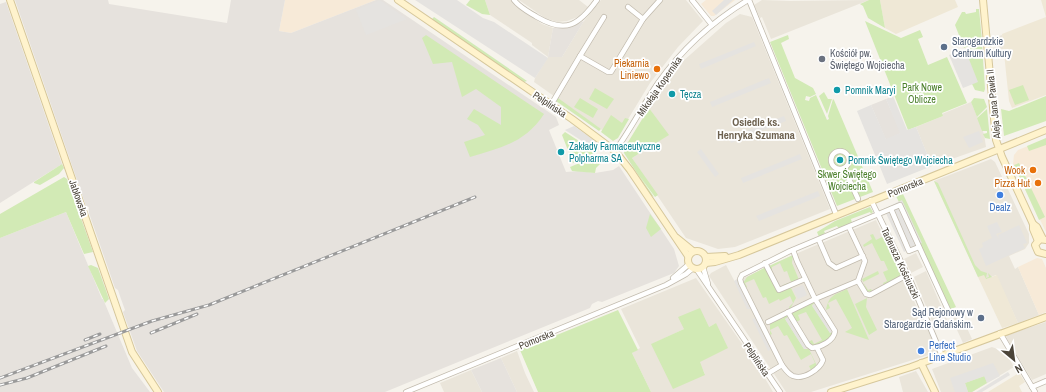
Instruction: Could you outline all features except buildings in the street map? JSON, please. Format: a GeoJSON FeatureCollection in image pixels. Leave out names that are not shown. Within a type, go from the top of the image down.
{"type":"FeatureCollection","features":[{"type":"Feature","properties":{"kind":"street","name":"Jabłowska"},"geometry":{"type":"LineString","coordinates":[[10,0],[136,361],[158,392]]}},
{"type":"Feature","properties":{"kind":"street","name":"Pelplińska"},"geometry":{"type":"LineString","coordinates":[[398,0],[551,105],[615,151],[675,235],[681,248],[688,256]]}},
{"type":"Feature","properties":{"kind":"street"},"geometry":{"type":"LineString","coordinates":[[514,0],[522,8],[546,22],[562,26],[569,25],[582,19],[597,0]]}},
{"type":"Feature","properties":{"kind":"street"},"geometry":{"type":"LineString","coordinates":[[580,56],[608,72],[611,72],[643,19],[660,0]]}},
{"type":"Feature","properties":{"kind":"street"},"geometry":{"type":"LineString","coordinates":[[692,0],[712,25]]}},
{"type":"Feature","properties":{"kind":"street"},"geometry":{"type":"LineString","coordinates":[[748,0],[836,214]]}},
{"type":"Feature","properties":{"kind":"street","name":"Mikołaja Kopernika"},"geometry":{"type":"LineString","coordinates":[[615,151],[669,68],[685,50],[712,25],[748,0]]}},
{"type":"Feature","properties":{"kind":"street","name":"Aleja Jana Pawła II"},"geometry":{"type":"LineString","coordinates":[[983,0],[998,148],[1033,224],[1037,226],[1042,240],[1035,245],[1036,250],[1040,254],[1045,255]]}},
{"type":"Feature","properties":{"kind":"street"},"geometry":{"type":"LineString","coordinates":[[628,7],[643,19]]}},
{"type":"Feature","properties":{"kind":"street"},"geometry":{"type":"LineString","coordinates":[[551,105],[604,17]]}},
{"type":"Feature","properties":{"kind":"street","name":"Pomorska"},"geometry":{"type":"LineString","coordinates":[[406,392],[666,285],[699,265],[715,258],[742,253],[998,148],[1046,130]]}},
{"type":"Feature","properties":{"kind":"street"},"geometry":{"type":"LineString","coordinates":[[844,168],[858,199]]}},
{"type":"Feature","properties":{"kind":"street","name":"Tadeusza Kościuszki"},"geometry":{"type":"LineString","coordinates":[[872,200],[907,275],[942,356]]}},
{"type":"Feature","properties":{"kind":"street"},"geometry":{"type":"LineString","coordinates":[[891,209],[900,205],[949,312]]}},
{"type":"Feature","properties":{"kind":"street","name":"Tadeusza Kościuszki"},"geometry":{"type":"LineString","coordinates":[[878,215],[891,209],[909,251],[919,247]]}},
{"type":"Feature","properties":{"kind":"street"},"geometry":{"type":"LineString","coordinates":[[817,348],[824,360],[818,369],[800,377],[795,377],[786,371],[758,320],[740,279],[742,275],[765,263],[878,215]]}},
{"type":"Feature","properties":{"kind":"street"},"geometry":{"type":"LineString","coordinates":[[849,228],[865,261],[858,281],[864,292],[870,294],[907,275]]}},
{"type":"Feature","properties":{"kind":"street","name":"Pelplińska"},"geometry":{"type":"LineString","coordinates":[[675,235],[693,251],[701,252],[699,265],[708,286],[780,392]]}},
{"type":"Feature","properties":{"kind":"street"},"geometry":{"type":"LineString","coordinates":[[819,240],[829,263],[836,268],[863,256]]}},
{"type":"Feature","properties":{"kind":"street"},"geometry":{"type":"LineString","coordinates":[[788,312],[808,345],[812,348],[817,348],[835,336],[835,331],[814,299],[794,250]]}},
{"type":"Feature","properties":{"kind":"street"},"geometry":{"type":"LineString","coordinates":[[693,251],[688,256],[699,265]]}},
{"type":"Feature","properties":{"kind":"street"},"geometry":{"type":"LineString","coordinates":[[765,263],[779,290],[805,279]]}},
{"type":"Feature","properties":{"kind":"street"},"geometry":{"type":"LineString","coordinates":[[768,322],[814,299],[858,281]]}},
{"type":"Feature","properties":{"kind":"street"},"geometry":{"type":"LineString","coordinates":[[831,392],[942,356],[1046,317]]}},
{"type":"Feature","properties":{"kind":"street"},"geometry":{"type":"LineString","coordinates":[[1000,333],[1033,390],[1046,381]]}},
{"type":"Feature","properties":{"kind":"street"},"geometry":{"type":"LineString","coordinates":[[921,363],[935,392]]}},
{"type":"Feature","properties":{"kind":"street"},"geometry":{"type":"LineString","coordinates":[[767,374],[782,365]]}},
{"type":"Feature","properties":{"kind":"shaded area","name":"Zakłady Farmaceutyczne Polpharma SA"},"geometry":{"type":"Polygon","coordinates":[[[15,0],[108,0],[109,4],[227,23],[231,0],[285,0],[279,31],[291,33],[376,0],[383,0],[556,117],[559,125],[549,130],[566,172],[579,171],[595,173],[613,170],[619,166],[674,249],[679,266],[674,273],[602,302],[598,301],[592,304],[590,308],[385,392],[164,392],[137,351],[123,312],[125,310],[118,290],[115,288],[89,213],[89,207],[86,206],[15,0]]]}},
{"type":"Feature","properties":{"kind":"shaded area"},"geometry":{"type":"Polygon","coordinates":[[[285,0],[376,0],[291,33],[279,31],[285,0]]]}},
{"type":"Feature","properties":{"kind":"shaded area"},"geometry":{"type":"Polygon","coordinates":[[[380,0],[407,19],[366,35],[356,10],[380,0]]]}},
{"type":"Feature","properties":{"kind":"shaded area"},"geometry":{"type":"Polygon","coordinates":[[[415,0],[457,0],[483,18],[494,22],[548,58],[535,78],[415,0]]]}},
{"type":"Feature","properties":{"kind":"shaded area"},"geometry":{"type":"Polygon","coordinates":[[[485,0],[512,0],[520,9],[542,24],[553,28],[548,57],[532,45],[532,43],[490,15],[485,0]]]}},
{"type":"Feature","properties":{"kind":"shaded area"},"geometry":{"type":"Polygon","coordinates":[[[519,0],[579,0],[588,7],[578,17],[567,21],[557,22],[545,18],[519,0]]]}},
{"type":"Feature","properties":{"kind":"shaded area"},"geometry":{"type":"Polygon","coordinates":[[[601,0],[686,0],[703,21],[678,47],[650,83],[619,134],[612,137],[534,82],[548,57],[562,57],[584,21],[601,0]]]}},
{"type":"Feature","properties":{"kind":"shaded area"},"geometry":{"type":"Polygon","coordinates":[[[706,0],[735,0],[714,16],[711,16],[701,4],[706,0]]]}},
{"type":"Feature","properties":{"kind":"shaded area"},"geometry":{"type":"Polygon","coordinates":[[[724,0],[733,0],[716,15],[712,11],[724,0]]]}},
{"type":"Feature","properties":{"kind":"shaded area"},"geometry":{"type":"Polygon","coordinates":[[[762,0],[869,0],[771,39],[762,17],[760,18],[754,5],[762,0]]]}},
{"type":"Feature","properties":{"kind":"shaded area"},"geometry":{"type":"Polygon","coordinates":[[[880,0],[955,0],[958,7],[896,34],[885,28],[880,0]]]}},
{"type":"Feature","properties":{"kind":"shaded area"},"geometry":{"type":"Polygon","coordinates":[[[1041,0],[1046,0],[1046,17],[1041,0]]]}},
{"type":"Feature","properties":{"kind":"shaded area"},"geometry":{"type":"Polygon","coordinates":[[[6,2],[62,164],[0,203],[0,4],[6,2]]]}},
{"type":"Feature","properties":{"kind":"shaded area"},"geometry":{"type":"Polygon","coordinates":[[[740,14],[752,17],[830,209],[735,247],[718,249],[686,238],[632,158],[668,135],[649,108],[660,89],[682,62],[726,23],[740,14]]]}},
{"type":"Feature","properties":{"kind":"shaded area"},"geometry":{"type":"Polygon","coordinates":[[[1046,17],[1046,95],[1012,108],[1009,101],[1002,34],[1046,17]]]}},
{"type":"Feature","properties":{"kind":"shaded area"},"geometry":{"type":"Polygon","coordinates":[[[584,21],[562,57],[548,57],[553,28],[568,28],[584,21]]]}},
{"type":"Feature","properties":{"kind":"shaded area"},"geometry":{"type":"Polygon","coordinates":[[[1002,35],[1005,58],[996,58],[994,38],[1002,35]]]}},
{"type":"Feature","properties":{"kind":"shaded area"},"geometry":{"type":"Polygon","coordinates":[[[754,42],[756,46],[701,69],[699,64],[754,42]]]}},
{"type":"Feature","properties":{"kind":"shaded area"},"geometry":{"type":"Polygon","coordinates":[[[965,49],[978,82],[963,88],[949,55],[965,49]]]}},
{"type":"Feature","properties":{"kind":"shaded area"},"geometry":{"type":"Polygon","coordinates":[[[769,78],[771,83],[712,107],[710,102],[769,78]]]}},
{"type":"Feature","properties":{"kind":"shaded area"},"geometry":{"type":"Polygon","coordinates":[[[893,96],[907,130],[916,127],[932,166],[887,184],[857,111],[871,105],[886,139],[900,133],[886,99],[893,96]]]}},
{"type":"Feature","properties":{"kind":"shaded area"},"geometry":{"type":"Polygon","coordinates":[[[886,99],[901,133],[886,140],[871,105],[886,99]]]}},
{"type":"Feature","properties":{"kind":"shaded area"},"geometry":{"type":"Polygon","coordinates":[[[971,102],[984,134],[986,147],[932,166],[916,127],[971,102]]]}},
{"type":"Feature","properties":{"kind":"shaded area"},"geometry":{"type":"Polygon","coordinates":[[[784,116],[786,121],[731,143],[729,138],[784,116]]]}},
{"type":"Feature","properties":{"kind":"shaded area"},"geometry":{"type":"Polygon","coordinates":[[[574,126],[601,145],[593,148],[565,130],[574,126]]]}},
{"type":"Feature","properties":{"kind":"shaded area"},"geometry":{"type":"Polygon","coordinates":[[[979,131],[983,142],[969,148],[963,137],[979,131]]]}},
{"type":"Feature","properties":{"kind":"shaded area"},"geometry":{"type":"Polygon","coordinates":[[[1046,139],[1046,232],[1013,164],[1014,155],[1018,150],[1046,139]]]}},
{"type":"Feature","properties":{"kind":"shaded area"},"geometry":{"type":"Polygon","coordinates":[[[701,149],[719,174],[715,177],[697,152],[701,149]]]}},
{"type":"Feature","properties":{"kind":"shaded area"},"geometry":{"type":"Polygon","coordinates":[[[800,154],[802,159],[743,183],[741,178],[800,154]]]}},
{"type":"Feature","properties":{"kind":"shaded area"},"geometry":{"type":"Polygon","coordinates":[[[991,159],[995,162],[1029,234],[1029,243],[1025,249],[1009,256],[1015,269],[1018,267],[1039,315],[1018,323],[996,275],[986,279],[984,275],[978,277],[934,181],[991,159]]]}},
{"type":"Feature","properties":{"kind":"shaded area"},"geometry":{"type":"Polygon","coordinates":[[[818,191],[820,196],[759,221],[756,216],[818,191]]]}},
{"type":"Feature","properties":{"kind":"shaded area"},"geometry":{"type":"Polygon","coordinates":[[[902,200],[922,243],[904,252],[884,209],[902,200]]]}},
{"type":"Feature","properties":{"kind":"shaded area"},"geometry":{"type":"Polygon","coordinates":[[[66,212],[132,368],[150,392],[0,392],[0,238],[66,212]]]}},
{"type":"Feature","properties":{"kind":"shaded area"},"geometry":{"type":"Polygon","coordinates":[[[876,220],[938,352],[811,392],[786,392],[709,276],[711,273],[726,265],[735,282],[793,255],[876,220]]]}},
{"type":"Feature","properties":{"kind":"shaded area"},"geometry":{"type":"Polygon","coordinates":[[[997,222],[1002,232],[996,234],[999,239],[998,235],[1019,225],[1027,243],[1023,244],[1025,248],[986,266],[979,249],[983,247],[982,243],[992,238],[987,226],[997,222]]]}},
{"type":"Feature","properties":{"kind":"shaded area"},"geometry":{"type":"Polygon","coordinates":[[[916,253],[923,267],[911,273],[904,259],[916,253]]]}},
{"type":"Feature","properties":{"kind":"shaded area"},"geometry":{"type":"Polygon","coordinates":[[[1037,258],[1042,259],[1046,268],[1046,312],[1039,315],[1018,267],[1037,258]]]}},
{"type":"Feature","properties":{"kind":"shaded area"},"geometry":{"type":"Polygon","coordinates":[[[926,271],[947,320],[934,326],[914,277],[926,271]]]}},
{"type":"Feature","properties":{"kind":"shaded area"},"geometry":{"type":"Polygon","coordinates":[[[984,274],[986,279],[997,275],[1018,323],[1002,328],[978,277],[984,274]]]}},
{"type":"Feature","properties":{"kind":"shaded area"},"geometry":{"type":"Polygon","coordinates":[[[696,278],[759,368],[773,392],[651,392],[632,353],[640,348],[621,309],[696,278]],[[716,323],[709,327],[684,329],[652,344],[705,374],[699,362],[716,323]]]}},
{"type":"Feature","properties":{"kind":"shaded area"},"geometry":{"type":"Polygon","coordinates":[[[737,279],[751,309],[747,309],[734,281],[737,279]]]}},
{"type":"Feature","properties":{"kind":"shaded area"},"geometry":{"type":"Polygon","coordinates":[[[803,285],[807,295],[798,299],[793,289],[803,285]]]}},
{"type":"Feature","properties":{"kind":"shaded area"},"geometry":{"type":"Polygon","coordinates":[[[815,304],[833,331],[830,333],[812,306],[815,304]]]}},
{"type":"Feature","properties":{"kind":"shaded area"},"geometry":{"type":"Polygon","coordinates":[[[961,315],[972,339],[963,343],[952,319],[961,315]]]}},
{"type":"Feature","properties":{"kind":"shaded area"},"geometry":{"type":"Polygon","coordinates":[[[788,317],[807,348],[804,349],[785,319],[788,317]]]}},
{"type":"Feature","properties":{"kind":"shaded area"},"geometry":{"type":"Polygon","coordinates":[[[755,318],[772,349],[768,351],[752,319],[755,318]]]}},
{"type":"Feature","properties":{"kind":"shaded area"},"geometry":{"type":"Polygon","coordinates":[[[1046,322],[1046,374],[1032,380],[1006,337],[1007,335],[1046,322]]]}},
{"type":"Feature","properties":{"kind":"shaded area"},"geometry":{"type":"Polygon","coordinates":[[[992,347],[1005,352],[1014,367],[972,392],[941,392],[932,369],[992,347]]]}},
{"type":"Feature","properties":{"kind":"shaded area"},"geometry":{"type":"Polygon","coordinates":[[[517,351],[534,392],[517,392],[501,358],[517,351]]]}},
{"type":"Feature","properties":{"kind":"shaded area"},"geometry":{"type":"Polygon","coordinates":[[[501,358],[517,392],[482,392],[471,370],[501,358]]]}},
{"type":"Feature","properties":{"kind":"shaded area"},"geometry":{"type":"Polygon","coordinates":[[[993,363],[1000,376],[987,383],[984,376],[965,383],[968,392],[955,392],[950,378],[993,363]]]}},
{"type":"Feature","properties":{"kind":"shaded area"},"geometry":{"type":"Polygon","coordinates":[[[471,370],[482,392],[444,392],[440,383],[471,370]]]}},
{"type":"Feature","properties":{"kind":"shaded area"},"geometry":{"type":"Polygon","coordinates":[[[916,371],[928,392],[903,392],[899,377],[916,371]]]}},
{"type":"Feature","properties":{"kind":"shaded area"},"geometry":{"type":"Polygon","coordinates":[[[1008,372],[1010,375],[982,392],[976,392],[1008,372]]]}},
{"type":"Feature","properties":{"kind":"shaded area"},"geometry":{"type":"Polygon","coordinates":[[[1019,373],[1025,382],[1019,386],[1022,392],[988,392],[1019,373]]]}},
{"type":"Feature","properties":{"kind":"green space"},"geometry":{"type":"Polygon","coordinates":[[[470,0],[485,0],[490,15],[482,14],[466,5],[470,0]]]}},
{"type":"Feature","properties":{"kind":"green space"},"geometry":{"type":"Polygon","coordinates":[[[869,0],[880,0],[885,28],[868,18],[863,6],[860,4],[869,0]]]}},
{"type":"Feature","properties":{"kind":"green space"},"geometry":{"type":"Polygon","coordinates":[[[976,9],[979,9],[982,40],[964,48],[955,25],[962,12],[965,12],[966,14],[976,12],[976,9]]]}},
{"type":"Feature","properties":{"kind":"green space"},"geometry":{"type":"Polygon","coordinates":[[[434,17],[527,81],[524,82],[431,20],[434,17]]]}},
{"type":"Feature","properties":{"kind":"green space","name":"Park Nowe Oblicze"},"geometry":{"type":"Polygon","coordinates":[[[865,21],[901,38],[920,30],[923,37],[918,39],[928,65],[947,57],[967,103],[942,113],[943,116],[908,130],[865,21]]]}},
{"type":"Feature","properties":{"kind":"green space"},"geometry":{"type":"Polygon","coordinates":[[[426,35],[544,114],[537,124],[529,132],[512,143],[470,157],[464,142],[485,135],[478,125],[467,119],[474,109],[501,125],[501,107],[476,89],[462,97],[452,62],[433,64],[422,38],[426,35]]]}},
{"type":"Feature","properties":{"kind":"green space","name":"Skwer Świętego Wojciecha"},"geometry":{"type":"Polygon","coordinates":[[[788,35],[789,39],[781,43],[795,78],[813,88],[816,94],[810,97],[806,96],[805,100],[809,101],[810,98],[816,95],[827,120],[829,119],[828,116],[833,99],[834,100],[873,192],[837,206],[770,42],[788,35]]]}},
{"type":"Feature","properties":{"kind":"green space"},"geometry":{"type":"Polygon","coordinates":[[[982,44],[984,92],[975,90],[971,82],[964,51],[982,44]]]}},
{"type":"Feature","properties":{"kind":"green space"},"geometry":{"type":"Polygon","coordinates":[[[1023,85],[1029,100],[1015,105],[1009,90],[1023,85]]]}},
{"type":"Feature","properties":{"kind":"green space"},"geometry":{"type":"Polygon","coordinates":[[[595,88],[614,99],[607,109],[589,99],[595,88]]]}},
{"type":"Feature","properties":{"kind":"green space"},"geometry":{"type":"Polygon","coordinates":[[[824,92],[828,99],[832,99],[827,114],[819,96],[824,92]]]}},
{"type":"Feature","properties":{"kind":"green space"},"geometry":{"type":"Polygon","coordinates":[[[1046,96],[1046,121],[1004,136],[1001,109],[1009,111],[1046,96]]]}},
{"type":"Feature","properties":{"kind":"green space"},"geometry":{"type":"Polygon","coordinates":[[[558,98],[601,129],[599,131],[556,101],[558,98]]]}},
{"type":"Feature","properties":{"kind":"green space"},"geometry":{"type":"Polygon","coordinates":[[[580,98],[598,109],[593,118],[574,107],[580,98]]]}},
{"type":"Feature","properties":{"kind":"green space"},"geometry":{"type":"Polygon","coordinates":[[[974,98],[984,99],[987,107],[977,117],[971,102],[974,98]]]}},
{"type":"Feature","properties":{"kind":"green space"},"geometry":{"type":"Polygon","coordinates":[[[649,108],[669,135],[632,158],[658,195],[655,197],[638,174],[654,197],[651,195],[624,153],[625,147],[649,108]]]}},
{"type":"Feature","properties":{"kind":"green space"},"geometry":{"type":"Polygon","coordinates":[[[987,109],[990,139],[985,138],[983,134],[987,133],[987,131],[982,131],[977,118],[987,109]]]}},
{"type":"Feature","properties":{"kind":"green space"},"geometry":{"type":"Polygon","coordinates":[[[611,115],[622,123],[625,118],[629,119],[618,138],[613,141],[601,132],[611,115]]]}},
{"type":"Feature","properties":{"kind":"green space"},"geometry":{"type":"Polygon","coordinates":[[[565,132],[593,150],[594,153],[573,163],[562,135],[565,132]]]}},
{"type":"Feature","properties":{"kind":"green space"},"geometry":{"type":"Polygon","coordinates":[[[1046,138],[1046,145],[1029,151],[1027,146],[1046,138]]]}},
{"type":"Feature","properties":{"kind":"green space"},"geometry":{"type":"Polygon","coordinates":[[[594,157],[600,164],[596,168],[595,173],[572,171],[570,167],[594,157]]]}},
{"type":"Feature","properties":{"kind":"green space"},"geometry":{"type":"Polygon","coordinates":[[[1019,163],[1045,217],[1039,220],[1014,165],[1019,163]]]}},
{"type":"Feature","properties":{"kind":"green space"},"geometry":{"type":"Polygon","coordinates":[[[62,164],[64,168],[59,174],[40,185],[34,183],[34,182],[62,164]]]}},
{"type":"Feature","properties":{"kind":"green space"},"geometry":{"type":"Polygon","coordinates":[[[64,177],[67,179],[93,252],[84,254],[66,212],[0,238],[0,214],[64,177]]]}},
{"type":"Feature","properties":{"kind":"green space"},"geometry":{"type":"Polygon","coordinates":[[[934,181],[938,183],[975,265],[981,271],[987,273],[986,278],[989,277],[988,273],[992,277],[986,279],[984,275],[978,277],[934,181]]]}},
{"type":"Feature","properties":{"kind":"green space"},"geometry":{"type":"Polygon","coordinates":[[[903,194],[956,307],[950,308],[896,196],[903,194]]]}},
{"type":"Feature","properties":{"kind":"green space"},"geometry":{"type":"Polygon","coordinates":[[[870,207],[873,212],[871,214],[870,212],[851,219],[852,223],[839,229],[837,226],[824,231],[825,233],[819,237],[817,232],[835,221],[870,207]]]}},
{"type":"Feature","properties":{"kind":"green space"},"geometry":{"type":"Polygon","coordinates":[[[650,214],[661,229],[651,237],[646,228],[650,214]]]}},
{"type":"Feature","properties":{"kind":"green space"},"geometry":{"type":"Polygon","coordinates":[[[873,234],[876,240],[884,236],[902,272],[901,276],[884,285],[883,283],[887,281],[883,272],[888,270],[884,261],[881,261],[872,243],[864,247],[863,245],[872,239],[870,235],[873,234]]]}},
{"type":"Feature","properties":{"kind":"green space"},"geometry":{"type":"Polygon","coordinates":[[[793,255],[792,263],[799,280],[785,288],[783,285],[791,282],[787,271],[784,272],[780,263],[772,267],[772,272],[769,266],[793,255]]]}},
{"type":"Feature","properties":{"kind":"green space"},"geometry":{"type":"Polygon","coordinates":[[[91,265],[98,268],[109,299],[105,303],[88,266],[91,265]]]}},
{"type":"Feature","properties":{"kind":"green space"},"geometry":{"type":"Polygon","coordinates":[[[766,267],[776,289],[780,292],[791,288],[796,298],[790,309],[789,307],[793,303],[790,296],[769,304],[766,297],[763,298],[754,279],[745,283],[747,287],[745,288],[743,283],[747,277],[766,267]]]}},
{"type":"Feature","properties":{"kind":"green space"},"geometry":{"type":"Polygon","coordinates":[[[878,271],[879,274],[863,282],[862,279],[878,271]]]}},
{"type":"Feature","properties":{"kind":"green space"},"geometry":{"type":"Polygon","coordinates":[[[863,283],[868,290],[871,289],[872,291],[867,292],[863,283]]]}},
{"type":"Feature","properties":{"kind":"green space"},"geometry":{"type":"Polygon","coordinates":[[[847,289],[869,340],[845,332],[852,328],[836,299],[828,303],[833,296],[847,289]]]}},
{"type":"Feature","properties":{"kind":"green space"},"geometry":{"type":"Polygon","coordinates":[[[867,298],[866,307],[877,330],[869,335],[855,304],[867,298]]]}},
{"type":"Feature","properties":{"kind":"green space"},"geometry":{"type":"Polygon","coordinates":[[[813,302],[815,303],[812,305],[830,333],[833,332],[830,339],[815,347],[812,347],[808,342],[812,340],[814,344],[822,340],[806,312],[798,315],[800,320],[796,322],[791,313],[813,302]]]}},
{"type":"Feature","properties":{"kind":"green space"},"geometry":{"type":"Polygon","coordinates":[[[828,303],[830,308],[826,310],[827,305],[828,303]]]}},
{"type":"Feature","properties":{"kind":"green space"},"geometry":{"type":"Polygon","coordinates":[[[700,308],[709,327],[716,323],[728,348],[700,362],[705,375],[673,389],[651,344],[684,329],[678,317],[700,308]]]}},
{"type":"Feature","properties":{"kind":"green space"},"geometry":{"type":"Polygon","coordinates":[[[618,310],[638,350],[632,353],[651,392],[538,392],[520,350],[618,310]]]}},
{"type":"Feature","properties":{"kind":"green space"},"geometry":{"type":"Polygon","coordinates":[[[786,314],[788,317],[785,319],[804,349],[809,349],[817,366],[811,370],[809,366],[815,363],[811,354],[801,360],[787,335],[784,336],[778,326],[770,330],[770,322],[784,318],[783,315],[786,314]]]}},
{"type":"Feature","properties":{"kind":"green space"},"geometry":{"type":"Polygon","coordinates":[[[985,376],[987,383],[972,392],[968,392],[965,383],[985,376]]]}},
{"type":"Feature","properties":{"kind":"railway"},"geometry":{"type":"LineString","coordinates":[[0,378],[152,321],[209,305],[475,197]]}},
{"type":"Feature","properties":{"kind":"railway"},"geometry":{"type":"LineString","coordinates":[[151,333],[197,314]]}},
{"type":"Feature","properties":{"kind":"railway"},"geometry":{"type":"LineString","coordinates":[[85,340],[100,334]]}},
{"type":"Feature","properties":{"kind":"railway"},"geometry":{"type":"LineString","coordinates":[[0,385],[27,378],[106,346]]}},
{"type":"Feature","properties":{"kind":"place","name":"Starogardzkie Centrum Kultury"},"geometry":{"type":"Point","coordinates":[944,47]}},
{"type":"Feature","properties":{"kind":"place","name":"Kościół pw. Świętego Wojciecha"},"geometry":{"type":"Point","coordinates":[822,59]}},
{"type":"Feature","properties":{"kind":"place","name":"Piekarnia Liniewo"},"geometry":{"type":"Point","coordinates":[657,69]}},
{"type":"Feature","properties":{"kind":"place","name":"Pomnik Maryi"},"geometry":{"type":"Point","coordinates":[837,90]}},
{"type":"Feature","properties":{"kind":"place","name":"Tęcza"},"geometry":{"type":"Point","coordinates":[672,94]}},
{"type":"Feature","properties":{"kind":"place","name":"Zakłady Farmaceutyczne Polpharma SA"},"geometry":{"type":"Point","coordinates":[561,152]}},
{"type":"Feature","properties":{"kind":"place","name":"Pomnik Świętego Wojciecha"},"geometry":{"type":"Point","coordinates":[840,160]}},
{"type":"Feature","properties":{"kind":"place","name":"Wook"},"geometry":{"type":"Point","coordinates":[1033,170]}},
{"type":"Feature","properties":{"kind":"place","name":"Pizza Hut"},"geometry":{"type":"Point","coordinates":[1038,183]}},
{"type":"Feature","properties":{"kind":"place","name":"Dealz"},"geometry":{"type":"Point","coordinates":[1000,195]}},
{"type":"Feature","properties":{"kind":"place","name":"Sąd Rejonowy w Starogardzie Gdańskim."},"geometry":{"type":"Point","coordinates":[981,318]}},
{"type":"Feature","properties":{"kind":"place","name":"Perfect Line Studio"},"geometry":{"type":"Point","coordinates":[921,351]}},
{"type":"Feature","properties":{"kind":"district","name":"Osiedle ks. Henryka Szumana"},"geometry":{"type":"Point","coordinates":[756,128]}}]}
